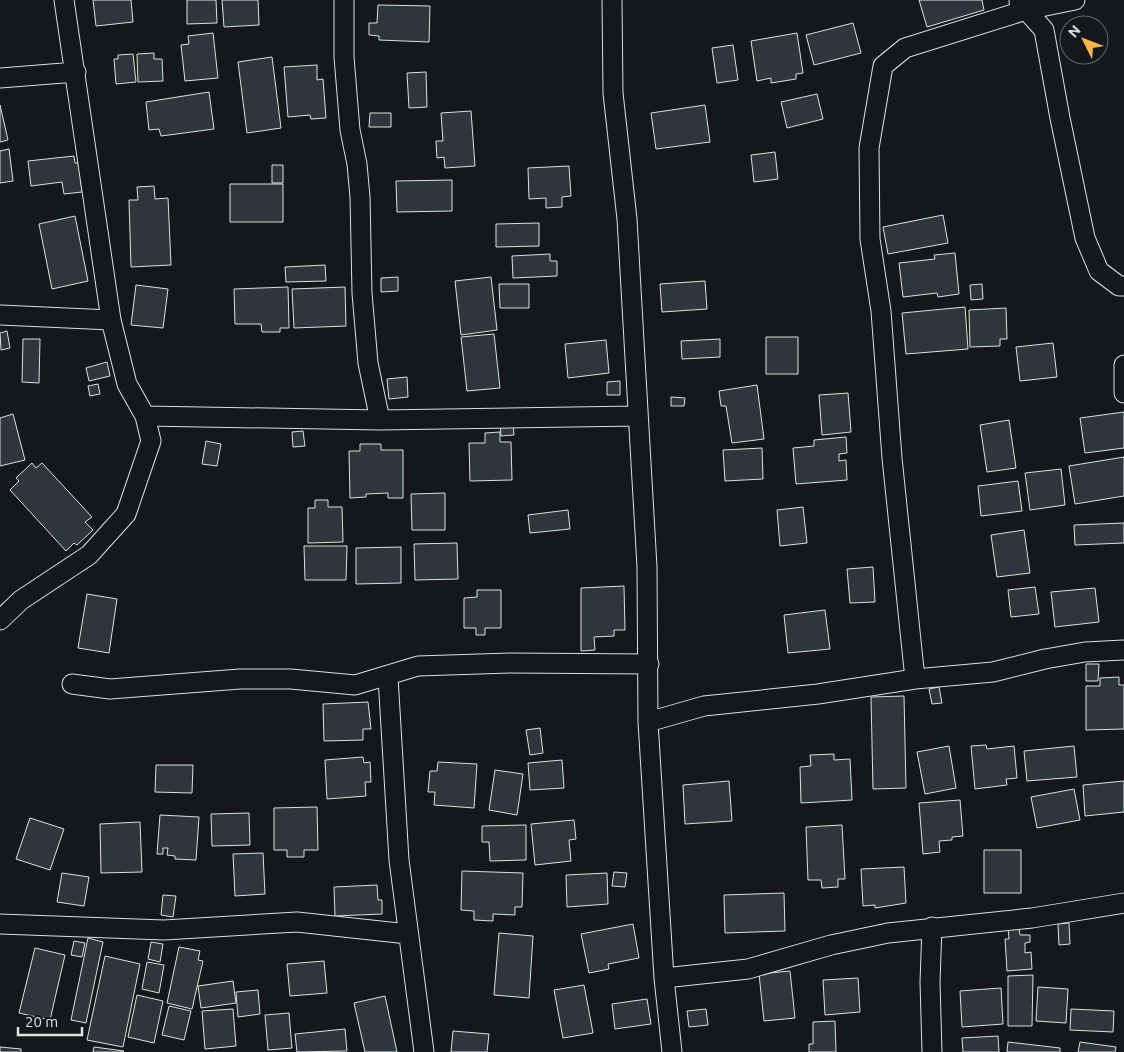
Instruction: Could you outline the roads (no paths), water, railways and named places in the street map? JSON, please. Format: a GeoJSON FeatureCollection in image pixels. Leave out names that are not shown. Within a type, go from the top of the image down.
{"type":"FeatureCollection","features":[{"type":"Feature","properties":{"kind":"street"},"geometry":{"type":"LineString","coordinates":[[0,620],[21,600],[90,555],[126,514],[151,441],[145,416],[127,384],[111,320],[64,0]]}},
{"type":"Feature","properties":{"kind":"street"},"geometry":{"type":"LineString","coordinates":[[344,0],[344,57],[350,130],[357,164],[360,197],[362,293],[368,363],[380,420]]}},
{"type":"Feature","properties":{"kind":"street"},"geometry":{"type":"LineString","coordinates":[[612,0],[614,93],[627,219],[647,567],[648,722],[664,978],[672,1052]]}},
{"type":"Feature","properties":{"kind":"street"},"geometry":{"type":"LineString","coordinates":[[915,678],[892,458],[881,310],[870,239],[869,148],[883,66],[905,48],[1022,5],[1075,0]]}},
{"type":"Feature","properties":{"kind":"street"},"geometry":{"type":"LineString","coordinates":[[1022,5],[1044,30],[1085,238],[1099,271],[1119,286],[1124,286]]}},
{"type":"Feature","properties":{"kind":"street"},"geometry":{"type":"LineString","coordinates":[[0,78],[76,72]]}},
{"type":"Feature","properties":{"kind":"street"},"geometry":{"type":"LineString","coordinates":[[0,314],[111,320]]}},
{"type":"Feature","properties":{"kind":"street"},"geometry":{"type":"LineString","coordinates":[[1124,365],[1124,393]]}},
{"type":"Feature","properties":{"kind":"street"},"geometry":{"type":"LineString","coordinates":[[145,416],[380,420],[637,416]]}},
{"type":"Feature","properties":{"kind":"street"},"geometry":{"type":"LineString","coordinates":[[648,722],[704,706],[818,694],[915,678],[993,672],[1085,652],[1124,650]]}},
{"type":"Feature","properties":{"kind":"street"},"geometry":{"type":"LineString","coordinates":[[72,684],[110,689],[240,679],[291,679],[355,685],[388,677],[418,666],[510,663],[649,664]]}},
{"type":"Feature","properties":{"kind":"street"},"geometry":{"type":"LineString","coordinates":[[388,677],[399,860],[424,1052]]}},
{"type":"Feature","properties":{"kind":"street"},"geometry":{"type":"LineString","coordinates":[[664,978],[748,969],[831,945],[888,933],[1121,909]]}},
{"type":"Feature","properties":{"kind":"street"},"geometry":{"type":"LineString","coordinates":[[0,924],[164,930],[262,926],[297,922],[408,934]]}},
{"type":"Feature","properties":{"kind":"street"},"geometry":{"type":"LineString","coordinates":[[932,927],[930,982],[932,1052]]}}]}
